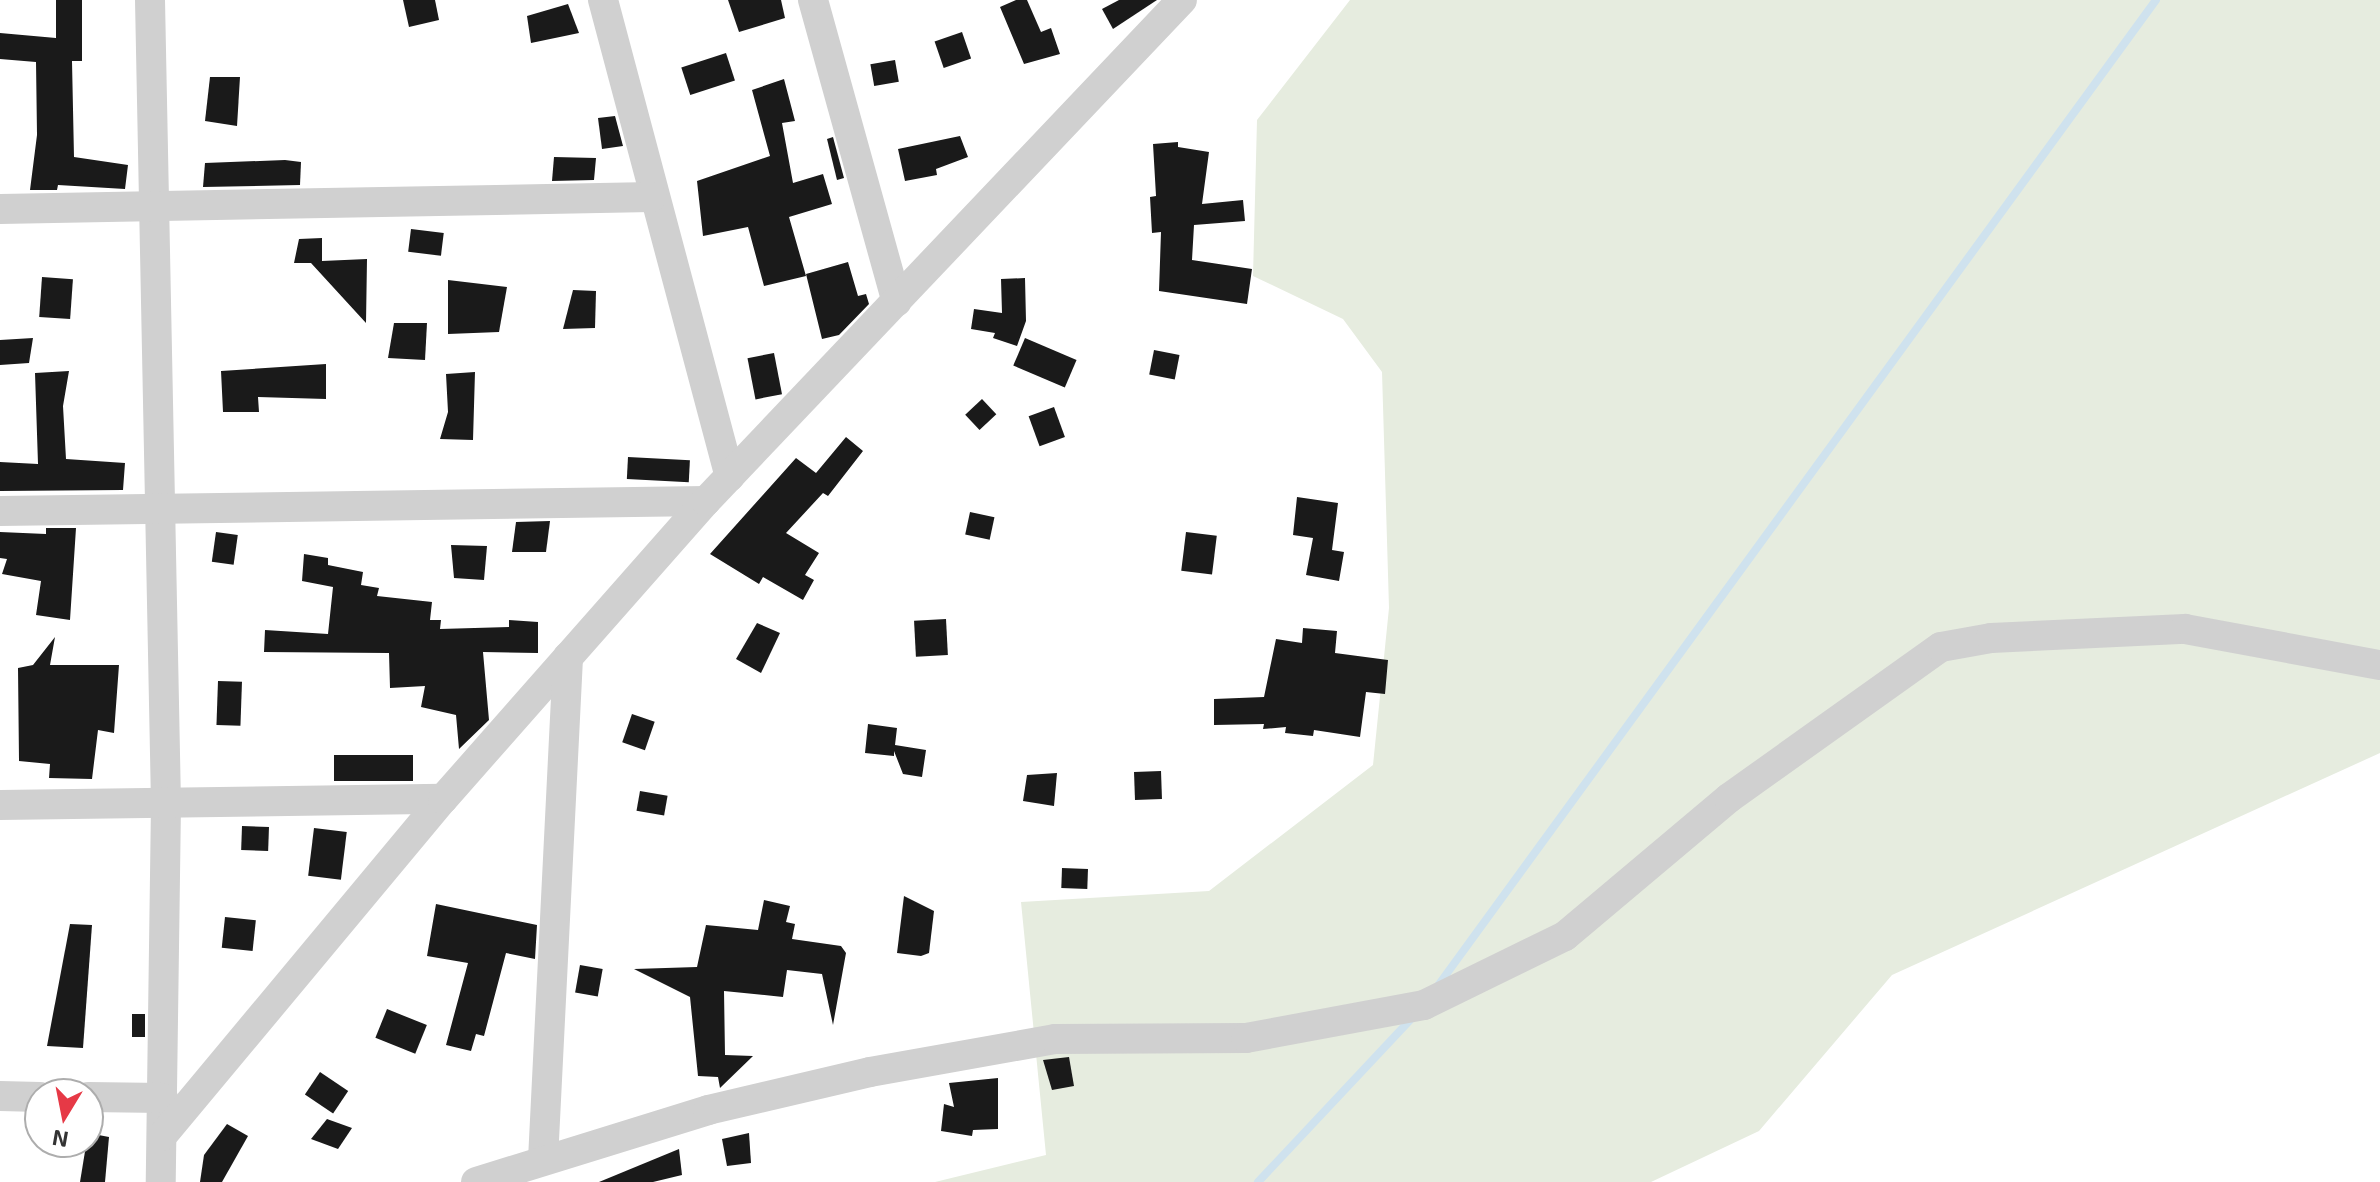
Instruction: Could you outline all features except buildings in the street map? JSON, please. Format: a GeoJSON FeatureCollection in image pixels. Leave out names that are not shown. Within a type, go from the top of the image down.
{"type":"FeatureCollection","features":[{"type":"Feature","properties":{"kind":"street"},"geometry":{"type":"LineString","coordinates":[[150,0],[157,509],[166,804],[161,1182]]}},
{"type":"Feature","properties":{"kind":"street"},"geometry":{"type":"LineString","coordinates":[[603,0],[652,197],[730,476]]}},
{"type":"Feature","properties":{"kind":"street"},"geometry":{"type":"LineString","coordinates":[[813,0],[897,302]]}},
{"type":"Feature","properties":{"kind":"street"},"geometry":{"type":"LineString","coordinates":[[162,1136],[443,799],[706,501],[1182,0]]}},
{"type":"Feature","properties":{"kind":"street"},"geometry":{"type":"LineString","coordinates":[[0,209],[652,197]]}},
{"type":"Feature","properties":{"kind":"street"},"geometry":{"type":"LineString","coordinates":[[0,511],[706,501]]}},
{"type":"Feature","properties":{"kind":"street"},"geometry":{"type":"LineString","coordinates":[[476,1182],[723,1107],[870,1072],[1055,1039],[1246,1038],[1424,1005],[1565,936],[1729,798],[1941,647],[1991,638],[2185,629],[2380,665]]}},
{"type":"Feature","properties":{"kind":"street"},"geometry":{"type":"LineString","coordinates":[[543,1160],[568,657]]}},
{"type":"Feature","properties":{"kind":"street"},"geometry":{"type":"LineString","coordinates":[[0,805],[443,799]]}},
{"type":"Feature","properties":{"kind":"street"},"geometry":{"type":"LineString","coordinates":[[0,1096],[24,1097]]}},
{"type":"Feature","properties":{"kind":"street"},"geometry":{"type":"LineString","coordinates":[[104,1097],[163,1098]]}},
{"type":"Feature","properties":{"kind":"shaded area"},"geometry":{"type":"Polygon","coordinates":[[[1350,0],[2380,0],[2380,753],[1892,975],[1759,1131],[1651,1182],[935,1182],[1046,1155],[1021,902],[1209,891],[1373,765],[1389,608],[1382,372],[1343,319],[1253,276],[1257,120],[1350,0]]]}},
{"type":"Feature","properties":{"kind":"waterway"},"geometry":{"type":"LineString","coordinates":[[1437,987],[2156,0]]}},
{"type":"Feature","properties":{"kind":"waterway"},"geometry":{"type":"LineString","coordinates":[[1258,1182],[1414,1016]]}}]}
